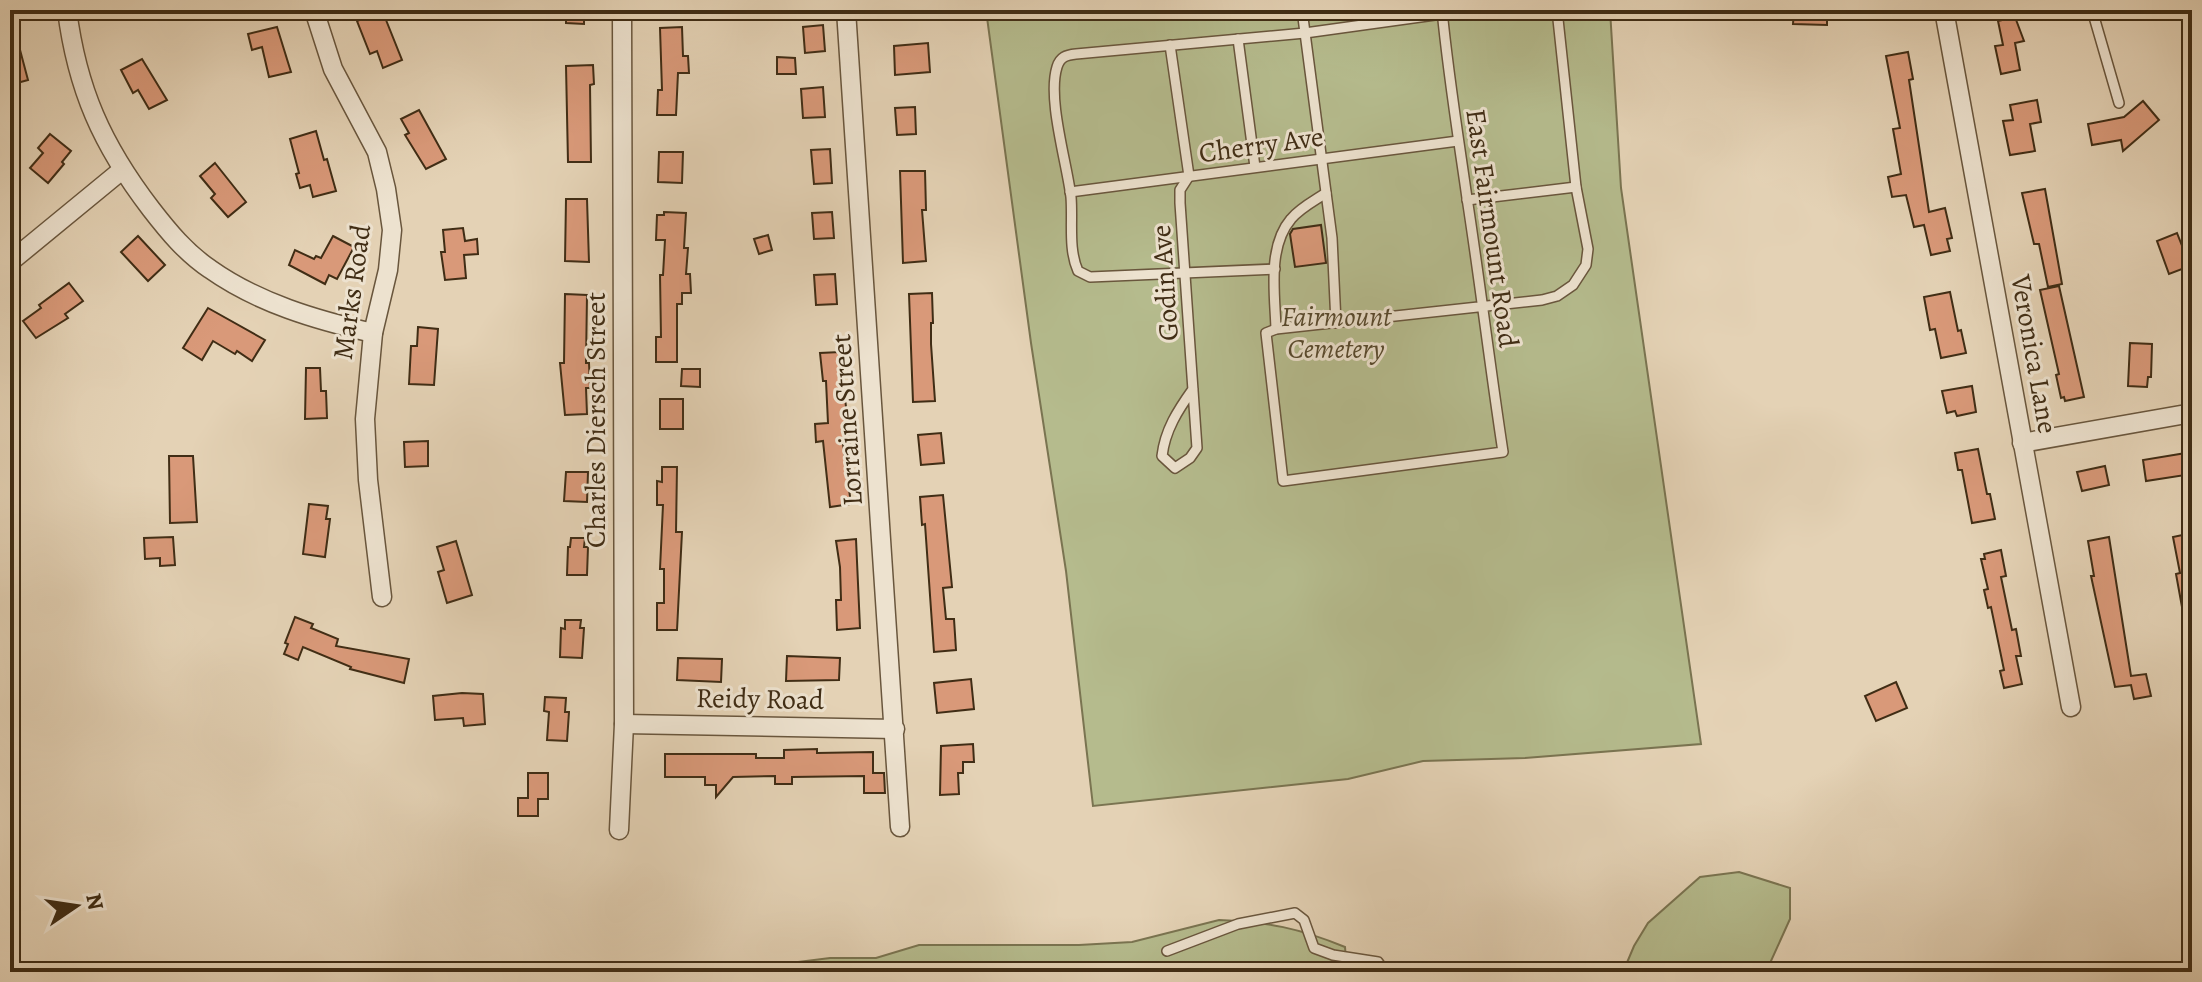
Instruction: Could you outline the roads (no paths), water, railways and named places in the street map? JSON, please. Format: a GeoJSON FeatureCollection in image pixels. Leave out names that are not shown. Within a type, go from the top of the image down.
{"type":"FeatureCollection","features":[{"type":"Feature","properties":{"kind":"street"},"geometry":{"type":"LineString","coordinates":[[67,10],[73,55],[86,97],[122,170],[166,228],[209,269],[238,286],[308,316],[373,333]]}},
{"type":"Feature","properties":{"kind":"street","name":"Marks Road"},"geometry":{"type":"LineString","coordinates":[[314,10],[333,69],[377,152],[392,230],[388,270],[373,333],[365,419],[369,494],[382,597]]}},
{"type":"Feature","properties":{"kind":"street","name":"Charles Diersch Street"},"geometry":{"type":"LineString","coordinates":[[619,830],[624,724],[622,10]]}},
{"type":"Feature","properties":{"kind":"street","name":"Lorraine Street"},"geometry":{"type":"LineString","coordinates":[[846,10],[900,827]]}},
{"type":"Feature","properties":{"kind":"street","name":"Veronica Lane"},"geometry":{"type":"LineString","coordinates":[[1944,10],[2071,707]]}},
{"type":"Feature","properties":{"kind":"street"},"geometry":{"type":"LineString","coordinates":[[10,262],[122,170]]}},
{"type":"Feature","properties":{"kind":"street"},"geometry":{"type":"LineString","coordinates":[[2022,443],[2192,413]]}},
{"type":"Feature","properties":{"kind":"street","name":"Reidy Road"},"geometry":{"type":"LineString","coordinates":[[624,724],[895,729]]}},
{"type":"Feature","properties":{"kind":"lane"},"geometry":{"type":"LineString","coordinates":[[1302,10],[1333,252],[1336,323]]}},
{"type":"Feature","properties":{"kind":"lane"},"geometry":{"type":"LineString","coordinates":[[1326,193],[1289,221],[1279,241],[1271,331],[1542,300],[1564,292],[1586,265],[1588,249],[1576,187],[1557,10]]}},
{"type":"Feature","properties":{"kind":"lane"},"geometry":{"type":"LineString","coordinates":[[2092,10],[2119,103]]}},
{"type":"Feature","properties":{"kind":"lane"},"geometry":{"type":"LineString","coordinates":[[1275,269],[1090,277],[1078,271],[1072,236],[1070,192],[1056,108],[1055,83],[1061,60],[1065,55],[1305,33],[1442,12]]}},
{"type":"Feature","properties":{"kind":"lane","name":"East Fairmount Road"},"geometry":{"type":"LineString","coordinates":[[1271,331],[1283,481],[1503,452],[1442,12]]}},
{"type":"Feature","properties":{"kind":"lane"},"geometry":{"type":"LineString","coordinates":[[1238,39],[1255,167]]}},
{"type":"Feature","properties":{"kind":"lane"},"geometry":{"type":"LineString","coordinates":[[1170,45],[1189,176]]}},
{"type":"Feature","properties":{"kind":"lane","name":"Cherry Ave"},"geometry":{"type":"LineString","coordinates":[[1070,192],[1458,141]]}},
{"type":"Feature","properties":{"kind":"lane","name":"Godin Ave"},"geometry":{"type":"LineString","coordinates":[[1189,176],[1180,190],[1180,203],[1186,273],[1197,448],[1190,458],[1175,468],[1162,456],[1165,436],[1193,389]]}},
{"type":"Feature","properties":{"kind":"lane"},"geometry":{"type":"LineString","coordinates":[[1467,200],[1576,187]]}},
{"type":"Feature","properties":{"kind":"lane"},"geometry":{"type":"LineString","coordinates":[[1167,951],[1238,924],[1295,913],[1304,920],[1314,948],[1333,955],[1378,962],[1385,972]]}},
{"type":"Feature","properties":{"kind":"park label","name":"Fairmount Cemetery"},"geometry":{"type":"Point","coordinates":[1336,332]}}]}
